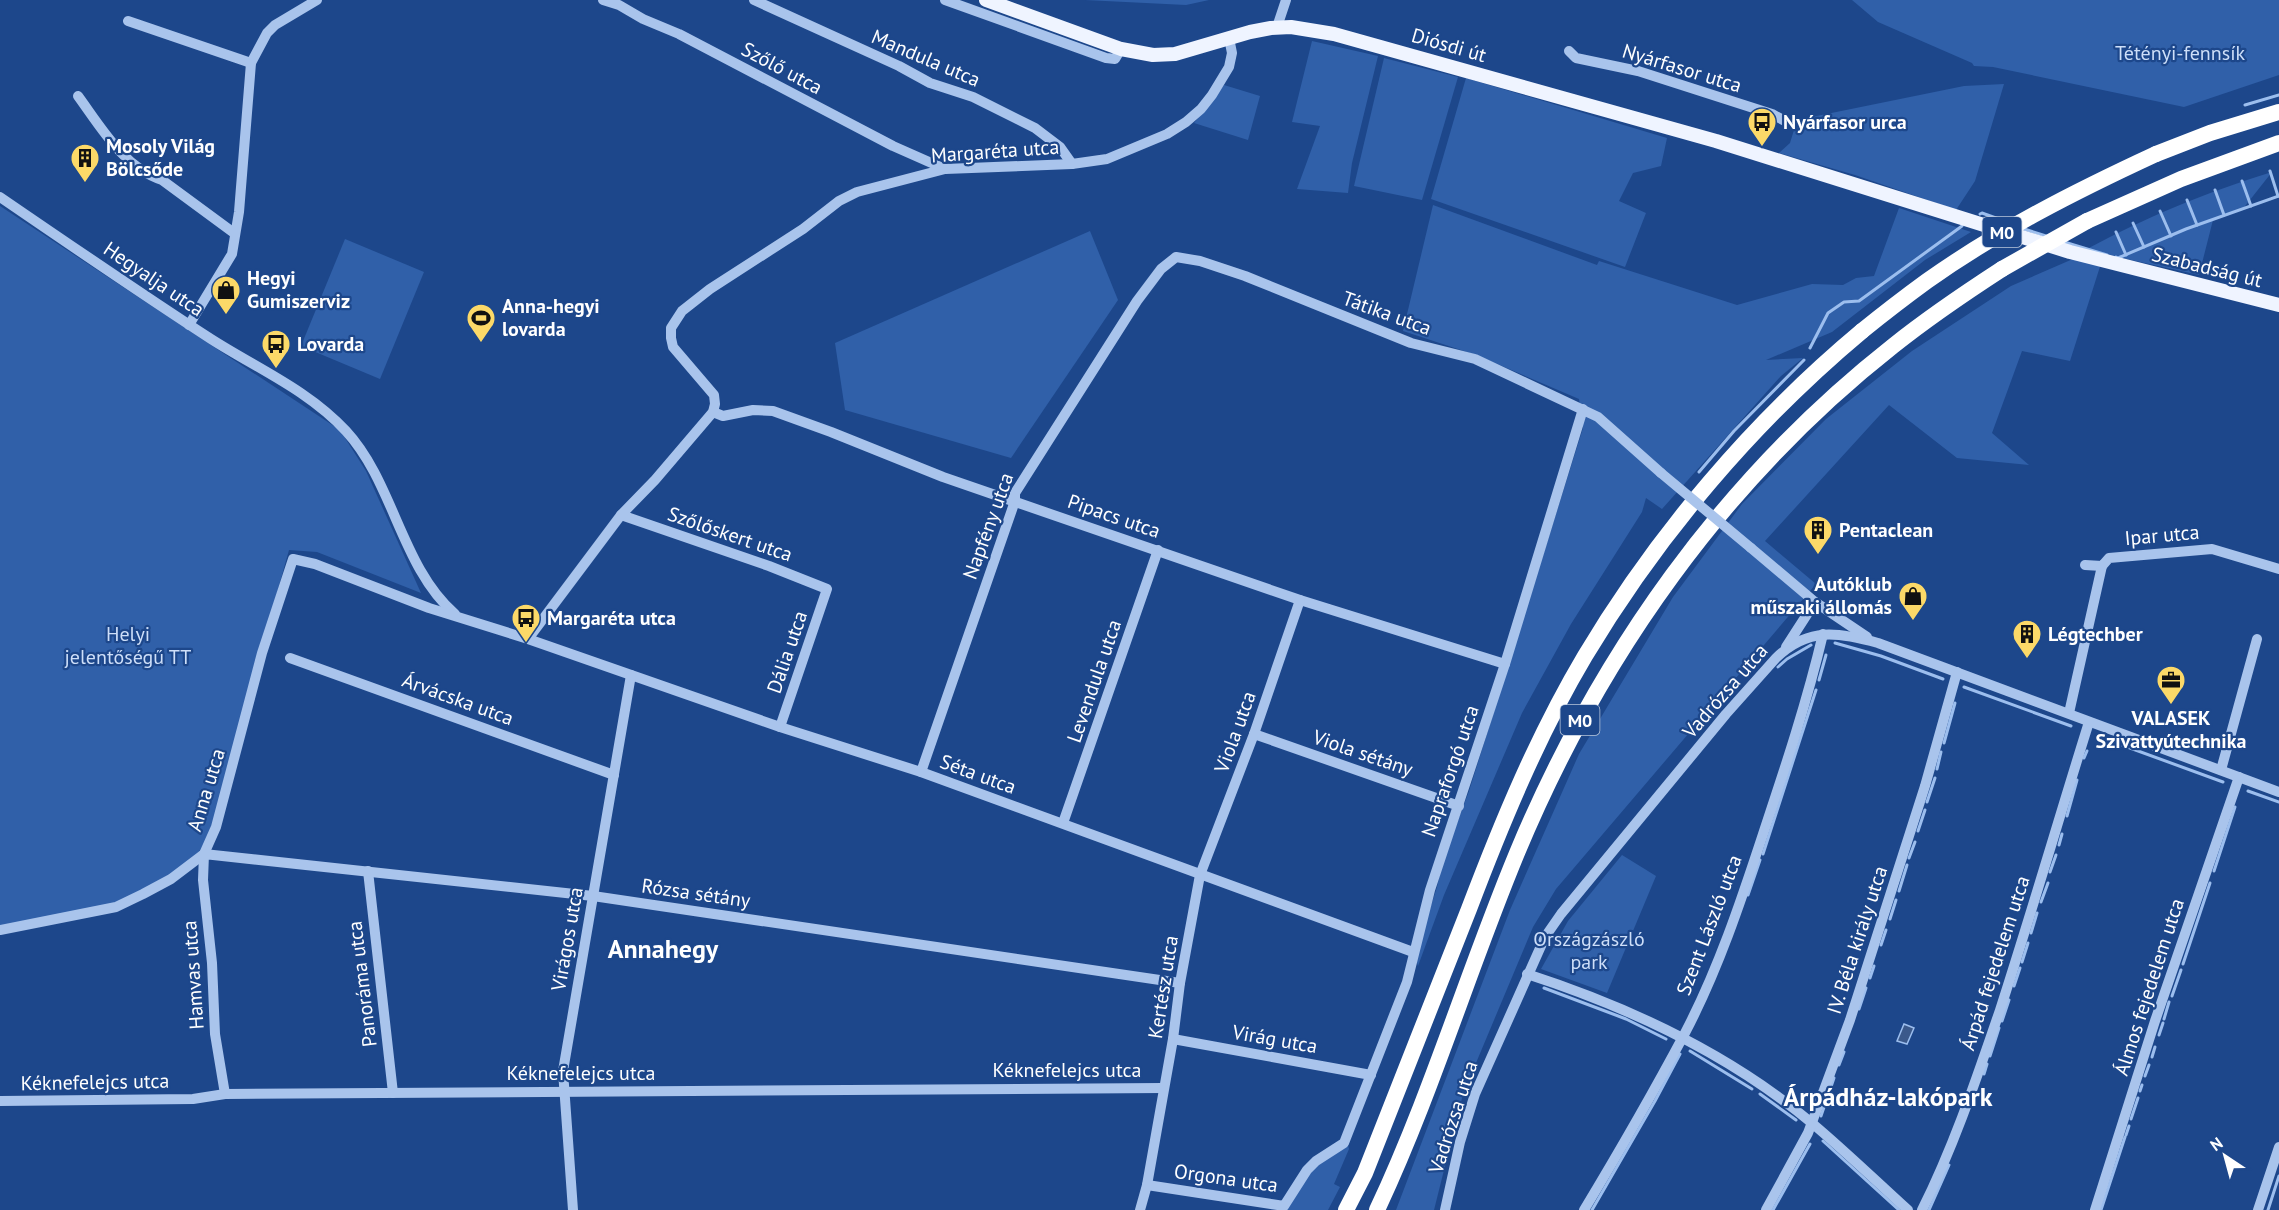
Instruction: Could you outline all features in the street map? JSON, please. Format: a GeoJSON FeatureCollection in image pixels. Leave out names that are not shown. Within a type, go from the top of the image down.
{"type":"FeatureCollection","features":[{"type":"Feature","properties":{"kind":"highway","name":"M0"},"geometry":{"type":"LineString","coordinates":[[1346,1210],[1369,1162],[1512,800],[1549,723],[1585,657],[1662,544],[1724,466],[1786,400],[1862,331],[1927,281],[2001,233],[2069,195],[2156,154],[2210,133],[2279,111]]}},
{"type":"Feature","properties":{"kind":"highway","name":"M0"},"geometry":{"type":"LineString","coordinates":[[1377,1210],[1536,809],[1589,702],[1629,636],[1705,531],[1791,437],[1892,346],[1936,313],[2002,269],[2087,221],[2150,191],[2279,143]]}},
{"type":"Feature","properties":{"kind":"main road","name":"Diósdi út"},"geometry":{"type":"LineString","coordinates":[[986,0],[1121,49],[1142,54],[1164,55],[1195,49],[1229,38],[1277,27],[1297,27],[1334,34],[1716,141],[1900,200],[2125,267]]}},
{"type":"Feature","properties":{"kind":"main road","name":"Szabadság út"},"geometry":{"type":"LineString","coordinates":[[2125,267],[2279,305]]}},
{"type":"Feature","properties":{"kind":"street"},"geometry":{"type":"LineString","coordinates":[[189,325],[232,254],[238,212],[251,63],[267,33],[275,25],[299,4],[317,0]]}},
{"type":"Feature","properties":{"kind":"street","name":"Szőlő utca"},"geometry":{"type":"LineString","coordinates":[[603,0],[619,5],[643,19],[679,34],[893,146],[945,169]]}},
{"type":"Feature","properties":{"kind":"street","name":"Mandula utca"},"geometry":{"type":"LineString","coordinates":[[754,0],[899,66],[930,83],[973,97],[1035,128],[1060,147],[1072,164]]}},
{"type":"Feature","properties":{"kind":"street"},"geometry":{"type":"LineString","coordinates":[[945,0],[1106,58],[1115,59],[1121,49]]}},
{"type":"Feature","properties":{"kind":"street"},"geometry":{"type":"LineString","coordinates":[[1277,27],[1286,0]]}},
{"type":"Feature","properties":{"kind":"street"},"geometry":{"type":"LineString","coordinates":[[128,21],[251,63]]}},
{"type":"Feature","properties":{"kind":"street","name":"Margaréta utca"},"geometry":{"type":"LineString","coordinates":[[713,412],[714,395],[673,347],[671,338],[671,328],[682,311],[710,289],[803,229],[839,201],[857,192],[945,169],[1072,164],[1107,159],[1167,134],[1186,122],[1212,95],[1228,67],[1232,52],[1229,38]]}},
{"type":"Feature","properties":{"kind":"street","name":"Nyárfasor utca"},"geometry":{"type":"LineString","coordinates":[[1569,51],[1576,58],[1638,71],[1772,114],[1785,121]]}},
{"type":"Feature","properties":{"kind":"street"},"geometry":{"type":"LineString","coordinates":[[78,96],[122,154],[152,177],[162,180],[234,233]]}},
{"type":"Feature","properties":{"kind":"street","name":"Hegyalja utca"},"geometry":{"type":"LineString","coordinates":[[0,197],[189,325],[295,388],[331,416],[347,432],[374,471],[424,576],[444,604],[457,616]]}},
{"type":"Feature","properties":{"kind":"street","name":"Tátika utca"},"geometry":{"type":"LineString","coordinates":[[1176,256],[1200,261],[1245,276],[1411,344],[1474,359],[1598,417],[1815,602],[1878,643]]}},
{"type":"Feature","properties":{"kind":"street","name":"Napfény utca"},"geometry":{"type":"LineString","coordinates":[[921,772],[1015,501],[1015,493],[1137,301],[1161,269],[1176,256]]}},
{"type":"Feature","properties":{"kind":"street","name":"Napraforgó utca"},"geometry":{"type":"LineString","coordinates":[[1344,1143],[1407,982],[1430,890],[1505,664],[1583,409]]}},
{"type":"Feature","properties":{"kind":"street","name":"Pipacs utca"},"geometry":{"type":"LineString","coordinates":[[713,412],[723,416],[753,410],[773,411],[944,477],[1300,600],[1505,664]]}},
{"type":"Feature","properties":{"kind":"street"},"geometry":{"type":"LineString","coordinates":[[528,639],[621,515],[713,412]]}},
{"type":"Feature","properties":{"kind":"street","name":"Szőlőskert utca"},"geometry":{"type":"LineString","coordinates":[[621,515],[769,566],[826,590]]}},
{"type":"Feature","properties":{"kind":"street","name":"Ipar utca"},"geometry":{"type":"LineString","coordinates":[[2085,565],[2102,566],[2109,558],[2212,549],[2279,569]]}},
{"type":"Feature","properties":{"kind":"street","name":"Levendula utca"},"geometry":{"type":"LineString","coordinates":[[1063,823],[1158,550]]}},
{"type":"Feature","properties":{"kind":"street","name":"Séta utca"},"geometry":{"type":"LineString","coordinates":[[294,559],[315,564],[429,608],[528,639],[780,727],[921,772],[1413,952]]}},
{"type":"Feature","properties":{"kind":"street","name":"Anna utca"},"geometry":{"type":"LineString","coordinates":[[0,930],[116,907],[171,879],[204,854],[216,827],[262,653],[294,559]]}},
{"type":"Feature","properties":{"kind":"street"},"geometry":{"type":"LineString","coordinates":[[2069,713],[2102,566]]}},
{"type":"Feature","properties":{"kind":"street","name":"Dália utca"},"geometry":{"type":"LineString","coordinates":[[780,727],[826,590]]}},
{"type":"Feature","properties":{"kind":"street"},"geometry":{"type":"LineString","coordinates":[[1801,590],[1806,616]]}},
{"type":"Feature","properties":{"kind":"street","name":"Viola utca"},"geometry":{"type":"LineString","coordinates":[[1200,875],[1254,734],[1300,600]]}},
{"type":"Feature","properties":{"kind":"street"},"geometry":{"type":"LineString","coordinates":[[1784,650],[1815,602]]}},
{"type":"Feature","properties":{"kind":"street","name":"Vadrózsa utca"},"geometry":{"type":"LineString","coordinates":[[1445,1210],[1460,1142],[1475,1094],[1545,937],[1561,914],[1726,714],[1784,650],[1800,641],[1823,634],[1852,636],[1878,643],[2279,792]]}},
{"type":"Feature","properties":{"kind":"street","name":"Szent László utca"},"geometry":{"type":"LineString","coordinates":[[1584,1210],[1631,1132],[1682,1038],[1718,959],[1749,876],[1811,685],[1823,634]]}},
{"type":"Feature","properties":{"kind":"street"},"geometry":{"type":"LineString","coordinates":[[2221,770],[2257,639]]}},
{"type":"Feature","properties":{"kind":"street","name":"Árvácska utca"},"geometry":{"type":"LineString","coordinates":[[290,658],[614,775]]}},
{"type":"Feature","properties":{"kind":"street","name":"IV. Béla király utca"},"geometry":{"type":"LineString","coordinates":[[1766,1210],[1796,1158],[1850,1020],[1925,786],[1957,672]]}},
{"type":"Feature","properties":{"kind":"street","name":"Virágos utca"},"geometry":{"type":"LineString","coordinates":[[573,1210],[562,1071],[631,675]]}},
{"type":"Feature","properties":{"kind":"street","name":"Árpád fejedelem utca"},"geometry":{"type":"LineString","coordinates":[[1922,1210],[1949,1152],[1991,1035],[2089,722]]}},
{"type":"Feature","properties":{"kind":"street","name":"Viola sétány"},"geometry":{"type":"LineString","coordinates":[[1254,734],[1459,806]]}},
{"type":"Feature","properties":{"kind":"street","name":"Álmos fejedelem utca"},"geometry":{"type":"LineString","coordinates":[[2095,1210],[2155,1021],[2239,777]]}},
{"type":"Feature","properties":{"kind":"street","name":"Rózsa sétány"},"geometry":{"type":"LineString","coordinates":[[204,854],[592,896],[1180,983]]}},
{"type":"Feature","properties":{"kind":"street","name":"Hamvas utca"},"geometry":{"type":"LineString","coordinates":[[204,854],[203,880],[212,963],[215,1034],[225,1094]]}},
{"type":"Feature","properties":{"kind":"street","name":"Panoráma utca"},"geometry":{"type":"LineString","coordinates":[[368,871],[393,1093]]}},
{"type":"Feature","properties":{"kind":"street","name":"Kertész utca"},"geometry":{"type":"LineString","coordinates":[[1140,1210],[1147,1185],[1200,875]]}},
{"type":"Feature","properties":{"kind":"street"},"geometry":{"type":"LineString","coordinates":[[1527,974],[1627,1010],[1739,1071],[1811,1123],[1908,1210]]}},
{"type":"Feature","properties":{"kind":"street","name":"Virág utca"},"geometry":{"type":"LineString","coordinates":[[1173,1039],[1371,1075]]}},
{"type":"Feature","properties":{"kind":"street","name":"Kéknefelejcs utca"},"geometry":{"type":"LineString","coordinates":[[0,1101],[194,1099],[225,1094],[1163,1088]]}},
{"type":"Feature","properties":{"kind":"street","name":"Orgona utca"},"geometry":{"type":"LineString","coordinates":[[1147,1185],[1284,1206],[1307,1170],[1344,1143]]}},
{"type":"Feature","properties":{"kind":"street"},"geometry":{"type":"LineString","coordinates":[[2258,1210],[2279,1147]]}},
{"type":"Feature","properties":{"kind":"green space"},"geometry":{"type":"Polygon","coordinates":[[[1085,0],[1209,0],[1186,5],[1085,0]]]}},
{"type":"Feature","properties":{"kind":"green space","name":"Tétényi-fennsík"},"geometry":{"type":"Polygon","coordinates":[[[1852,0],[2279,0],[2279,75],[2184,107],[1993,67],[1974,66],[1972,63],[1878,22],[1852,0]]]}},
{"type":"Feature","properties":{"kind":"green space"},"geometry":{"type":"Polygon","coordinates":[[[1312,41],[1378,56],[1352,163],[1348,193],[1297,189],[1320,126],[1292,122],[1312,41]]]}},
{"type":"Feature","properties":{"kind":"green space"},"geometry":{"type":"Polygon","coordinates":[[[1384,58],[1458,77],[1422,200],[1354,186],[1384,58]]]}},
{"type":"Feature","properties":{"kind":"green space"},"geometry":{"type":"Polygon","coordinates":[[[1466,78],[1667,138],[1661,166],[1633,173],[1619,201],[1646,213],[1625,267],[1431,199],[1466,78]]]}},
{"type":"Feature","properties":{"kind":"green space"},"geometry":{"type":"Polygon","coordinates":[[[2004,84],[1975,181],[1956,210],[1855,175],[1779,153],[1790,143],[1797,120],[1964,86],[2004,84]]]}},
{"type":"Feature","properties":{"kind":"green space"},"geometry":{"type":"Polygon","coordinates":[[[1224,85],[1260,96],[1248,140],[1194,123],[1224,85]]]}},
{"type":"Feature","properties":{"kind":"green space"},"geometry":{"type":"Polygon","coordinates":[[[2272,172],[2242,210],[2213,220],[2199,275],[2104,254],[2070,361],[2022,351],[1992,433],[2029,465],[1957,458],[1889,405],[1765,541],[1816,584],[1556,889],[1533,927],[1463,1094],[1434,1210],[1396,1210],[1510,910],[1579,754],[1673,597],[1742,504],[1826,419],[1912,351],[2011,286],[2089,252],[2085,250],[2153,216],[2223,188],[2272,172]]]}},
{"type":"Feature","properties":{"kind":"green space"},"geometry":{"type":"Polygon","coordinates":[[[1433,205],[1597,265],[1599,261],[1737,305],[1812,284],[1843,285],[1856,278],[1874,276],[1899,208],[1971,232],[1925,260],[1832,332],[1766,360],[1803,358],[1781,376],[1662,509],[1646,498],[1642,512],[1571,624],[1522,713],[1444,895],[1418,966],[1415,955],[1437,887],[1443,860],[1469,791],[1583,428],[1579,399],[1476,355],[1403,331],[1433,205]]]}},
{"type":"Feature","properties":{"kind":"green space","name":"Helyi jelentőségű TT"},"geometry":{"type":"Polygon","coordinates":[[[0,206],[340,430],[366,471],[421,593],[317,552],[289,550],[204,854],[116,907],[0,930],[0,206]]]}},
{"type":"Feature","properties":{"kind":"green space"},"geometry":{"type":"Polygon","coordinates":[[[1090,231],[1118,300],[1011,458],[845,410],[835,343],[1090,231]]]}},
{"type":"Feature","properties":{"kind":"green space"},"geometry":{"type":"Polygon","coordinates":[[[345,239],[424,272],[380,379],[301,346],[345,239]]]}},
{"type":"Feature","properties":{"kind":"green space","name":"Országzászló park"},"geometry":{"type":"Polygon","coordinates":[[[1622,855],[1656,876],[1607,993],[1541,969],[1568,921],[1622,855]]]}},
{"type":"Feature","properties":{"kind":"green space"},"geometry":{"type":"Polygon","coordinates":[[[1348,1145],[1349,1149],[1334,1184],[1340,1187],[1328,1210],[1283,1210],[1318,1162],[1348,1145]]]}},
{"type":"Feature","properties":{"kind":"shaded area"},"geometry":{"type":"Polygon","coordinates":[[[1904,1024],[1914,1028],[1907,1044],[1897,1041],[1904,1024]]]}},
{"type":"Feature","properties":{"kind":"waterway"},"geometry":{"type":"LineString","coordinates":[[2245,105],[2279,95]]}},
{"type":"Feature","properties":{"kind":"waterway"},"geometry":{"type":"LineString","coordinates":[[2270,171],[2278,196]]}},
{"type":"Feature","properties":{"kind":"waterway"},"geometry":{"type":"LineString","coordinates":[[2242,181],[2251,206]]}},
{"type":"Feature","properties":{"kind":"waterway"},"geometry":{"type":"LineString","coordinates":[[2215,190],[2224,215]]}},
{"type":"Feature","properties":{"kind":"waterway"},"geometry":{"type":"LineString","coordinates":[[2116,257],[2279,196]]}},
{"type":"Feature","properties":{"kind":"waterway"},"geometry":{"type":"LineString","coordinates":[[2187,200],[2197,225]]}},
{"type":"Feature","properties":{"kind":"waterway"},"geometry":{"type":"LineString","coordinates":[[2160,211],[2171,236]]}},
{"type":"Feature","properties":{"kind":"waterway"},"geometry":{"type":"LineString","coordinates":[[1980,214],[2007,222]]}},
{"type":"Feature","properties":{"kind":"waterway"},"geometry":{"type":"LineString","coordinates":[[2133,223],[2144,247]]}},
{"type":"Feature","properties":{"kind":"waterway"},"geometry":{"type":"LineString","coordinates":[[1810,348],[1828,313],[1844,302],[1859,301],[1962,226]]}},
{"type":"Feature","properties":{"kind":"waterway"},"geometry":{"type":"LineString","coordinates":[[2021,228],[2046,236]]}},
{"type":"Feature","properties":{"kind":"waterway"},"geometry":{"type":"LineString","coordinates":[[2116,232],[2126,255]]}},
{"type":"Feature","properties":{"kind":"waterway"},"geometry":{"type":"LineString","coordinates":[[2064,242],[2107,255]]}},
{"type":"Feature","properties":{"kind":"waterway"},"geometry":{"type":"LineString","coordinates":[[1699,472],[1734,431],[1804,360]]}},
{"type":"Feature","properties":{"kind":"waterway"},"geometry":{"type":"LineString","coordinates":[[1835,643],[1881,656],[1943,679]]}},
{"type":"Feature","properties":{"kind":"waterway"},"geometry":{"type":"LineString","coordinates":[[1778,667],[1811,645]]}},
{"type":"Feature","properties":{"kind":"waterway"},"geometry":{"type":"LineString","coordinates":[[1819,680],[1826,655]]}},
{"type":"Feature","properties":{"kind":"waterway"},"geometry":{"type":"LineString","coordinates":[[1964,687],[2071,726]]}},
{"type":"Feature","properties":{"kind":"waterway"},"geometry":{"type":"LineString","coordinates":[[1763,854],[1816,690]]}},
{"type":"Feature","properties":{"kind":"waterway"},"geometry":{"type":"LineString","coordinates":[[1944,743],[1955,703]]}},
{"type":"Feature","properties":{"kind":"waterway"},"geometry":{"type":"LineString","coordinates":[[2097,736],[2223,782]]}},
{"type":"Feature","properties":{"kind":"waterway"},"geometry":{"type":"LineString","coordinates":[[2084,758],[2087,751]]}},
{"type":"Feature","properties":{"kind":"waterway"},"geometry":{"type":"LineString","coordinates":[[1937,769],[1941,752]]}},
{"type":"Feature","properties":{"kind":"waterway"},"geometry":{"type":"LineString","coordinates":[[1927,802],[1935,778]]}},
{"type":"Feature","properties":{"kind":"waterway"},"geometry":{"type":"LineString","coordinates":[[2067,816],[2077,780]]}},
{"type":"Feature","properties":{"kind":"waterway"},"geometry":{"type":"LineString","coordinates":[[2248,791],[2279,802]]}},
{"type":"Feature","properties":{"kind":"waterway"},"geometry":{"type":"LineString","coordinates":[[2214,871],[2235,807]]}},
{"type":"Feature","properties":{"kind":"waterway"},"geometry":{"type":"LineString","coordinates":[[1918,831],[1925,810]]}},
{"type":"Feature","properties":{"kind":"waterway"},"geometry":{"type":"LineString","coordinates":[[2059,845],[2062,834]]}},
{"type":"Feature","properties":{"kind":"waterway"},"geometry":{"type":"LineString","coordinates":[[1909,858],[1915,842]]}},
{"type":"Feature","properties":{"kind":"waterway"},"geometry":{"type":"LineString","coordinates":[[2050,872],[2056,855]]}},
{"type":"Feature","properties":{"kind":"waterway"},"geometry":{"type":"LineString","coordinates":[[1748,895],[1760,860]]}},
{"type":"Feature","properties":{"kind":"waterway"},"geometry":{"type":"LineString","coordinates":[[1899,891],[1907,865]]}},
{"type":"Feature","properties":{"kind":"waterway"},"geometry":{"type":"LineString","coordinates":[[2041,902],[2048,883]]}},
{"type":"Feature","properties":{"kind":"waterway"},"geometry":{"type":"LineString","coordinates":[[2183,964],[2210,883]]}},
{"type":"Feature","properties":{"kind":"waterway"},"geometry":{"type":"LineString","coordinates":[[1890,919],[1896,900]]}},
{"type":"Feature","properties":{"kind":"waterway"},"geometry":{"type":"LineString","coordinates":[[2031,933],[2037,913]]}},
{"type":"Feature","properties":{"kind":"waterway"},"geometry":{"type":"LineString","coordinates":[[1881,945],[1886,930]]}},
{"type":"Feature","properties":{"kind":"waterway"},"geometry":{"type":"LineString","coordinates":[[2022,962],[2028,943]]}},
{"type":"Feature","properties":{"kind":"waterway"},"geometry":{"type":"LineString","coordinates":[[1870,978],[1874,966]]}},
{"type":"Feature","properties":{"kind":"waterway"},"geometry":{"type":"LineString","coordinates":[[2014,986],[2020,968]]}},
{"type":"Feature","properties":{"kind":"waterway"},"geometry":{"type":"LineString","coordinates":[[2172,996],[2181,970]]}},
{"type":"Feature","properties":{"kind":"waterway"},"geometry":{"type":"LineString","coordinates":[[1544,988],[1626,1019],[1666,1039]]}},
{"type":"Feature","properties":{"kind":"waterway"},"geometry":{"type":"LineString","coordinates":[[1859,1009],[1866,988]]}},
{"type":"Feature","properties":{"kind":"waterway"},"geometry":{"type":"LineString","coordinates":[[2002,1021],[2009,1000]]}},
{"type":"Feature","properties":{"kind":"waterway"},"geometry":{"type":"LineString","coordinates":[[2164,1019],[2169,1002]]}},
{"type":"Feature","properties":{"kind":"waterway"},"geometry":{"type":"LineString","coordinates":[[2159,1035],[2163,1023]]}},
{"type":"Feature","properties":{"kind":"waterway"},"geometry":{"type":"LineString","coordinates":[[1990,1056],[1999,1028]]}},
{"type":"Feature","properties":{"kind":"waterway"},"geometry":{"type":"LineString","coordinates":[[2152,1057],[2155,1047]]}},
{"type":"Feature","properties":{"kind":"waterway"},"geometry":{"type":"LineString","coordinates":[[1690,1051],[1752,1089]]}},
{"type":"Feature","properties":{"kind":"waterway"},"geometry":{"type":"LineString","coordinates":[[1839,1065],[1844,1052]]}},
{"type":"Feature","properties":{"kind":"waterway"},"geometry":{"type":"LineString","coordinates":[[1592,1210],[1680,1054]]}},
{"type":"Feature","properties":{"kind":"waterway"},"geometry":{"type":"LineString","coordinates":[[1984,1074],[1987,1064]]}},
{"type":"Feature","properties":{"kind":"waterway"},"geometry":{"type":"LineString","coordinates":[[2145,1076],[2149,1065]]}},
{"type":"Feature","properties":{"kind":"waterway"},"geometry":{"type":"LineString","coordinates":[[1821,1116],[1834,1078]]}},
{"type":"Feature","properties":{"kind":"waterway"},"geometry":{"type":"LineString","coordinates":[[2140,1091],[2142,1085]]}},
{"type":"Feature","properties":{"kind":"waterway"},"geometry":{"type":"LineString","coordinates":[[1760,1094],[1796,1120]]}},
{"type":"Feature","properties":{"kind":"waterway"},"geometry":{"type":"LineString","coordinates":[[2131,1119],[2138,1098]]}},
{"type":"Feature","properties":{"kind":"waterway"},"geometry":{"type":"LineString","coordinates":[[2126,1135],[2129,1126]]}},
{"type":"Feature","properties":{"kind":"waterway"},"geometry":{"type":"LineString","coordinates":[[2101,1210],[2125,1137]]}},
{"type":"Feature","properties":{"kind":"waterway"},"geometry":{"type":"LineString","coordinates":[[1823,1141],[1899,1210]]}},
{"type":"Feature","properties":{"kind":"waterway"},"geometry":{"type":"LineString","coordinates":[[1773,1210],[1810,1144]]}},
{"type":"Feature","properties":{"kind":"waterway"},"geometry":{"type":"LineString","coordinates":[[1929,1210],[1949,1165]]}},
{"type":"Feature","properties":{"kind":"waterway"},"geometry":{"type":"LineString","coordinates":[[2268,1210],[2279,1176]]}},
{"type":"Feature","properties":{"kind":"place","name":"Nyárfasor urca"},"geometry":{"type":"Point","coordinates":[1762,148]}},
{"type":"Feature","properties":{"kind":"place","name":"Mosoly Világ Bölcsőde"},"geometry":{"type":"Point","coordinates":[85,184]}},
{"type":"Feature","properties":{"kind":"place","name":"Hegyi Gumiszerviz"},"geometry":{"type":"Point","coordinates":[226,316]}},
{"type":"Feature","properties":{"kind":"place","name":"Anna-hegyi lovarda"},"geometry":{"type":"Point","coordinates":[481,344]}},
{"type":"Feature","properties":{"kind":"place","name":"Lovarda"},"geometry":{"type":"Point","coordinates":[276,370]}},
{"type":"Feature","properties":{"kind":"place","name":"Pentaclean"},"geometry":{"type":"Point","coordinates":[1818,556]}},
{"type":"Feature","properties":{"kind":"place","name":"Autóklub műszaki állomás"},"geometry":{"type":"Point","coordinates":[1913,622]}},
{"type":"Feature","properties":{"kind":"place","name":"Margaréta utca"},"geometry":{"type":"Point","coordinates":[526,644]}},
{"type":"Feature","properties":{"kind":"place","name":"Légtechber"},"geometry":{"type":"Point","coordinates":[2027,660]}},
{"type":"Feature","properties":{"kind":"place","name":"VALASEK Szivattyútechnika"},"geometry":{"type":"Point","coordinates":[2171,706]}},
{"type":"Feature","properties":{"kind":"district","name":"Annahegy"},"geometry":{"type":"Point","coordinates":[663,948]}},
{"type":"Feature","properties":{"kind":"district","name":"Árpádház-lakópark"},"geometry":{"type":"Point","coordinates":[1888,1096]}}]}
